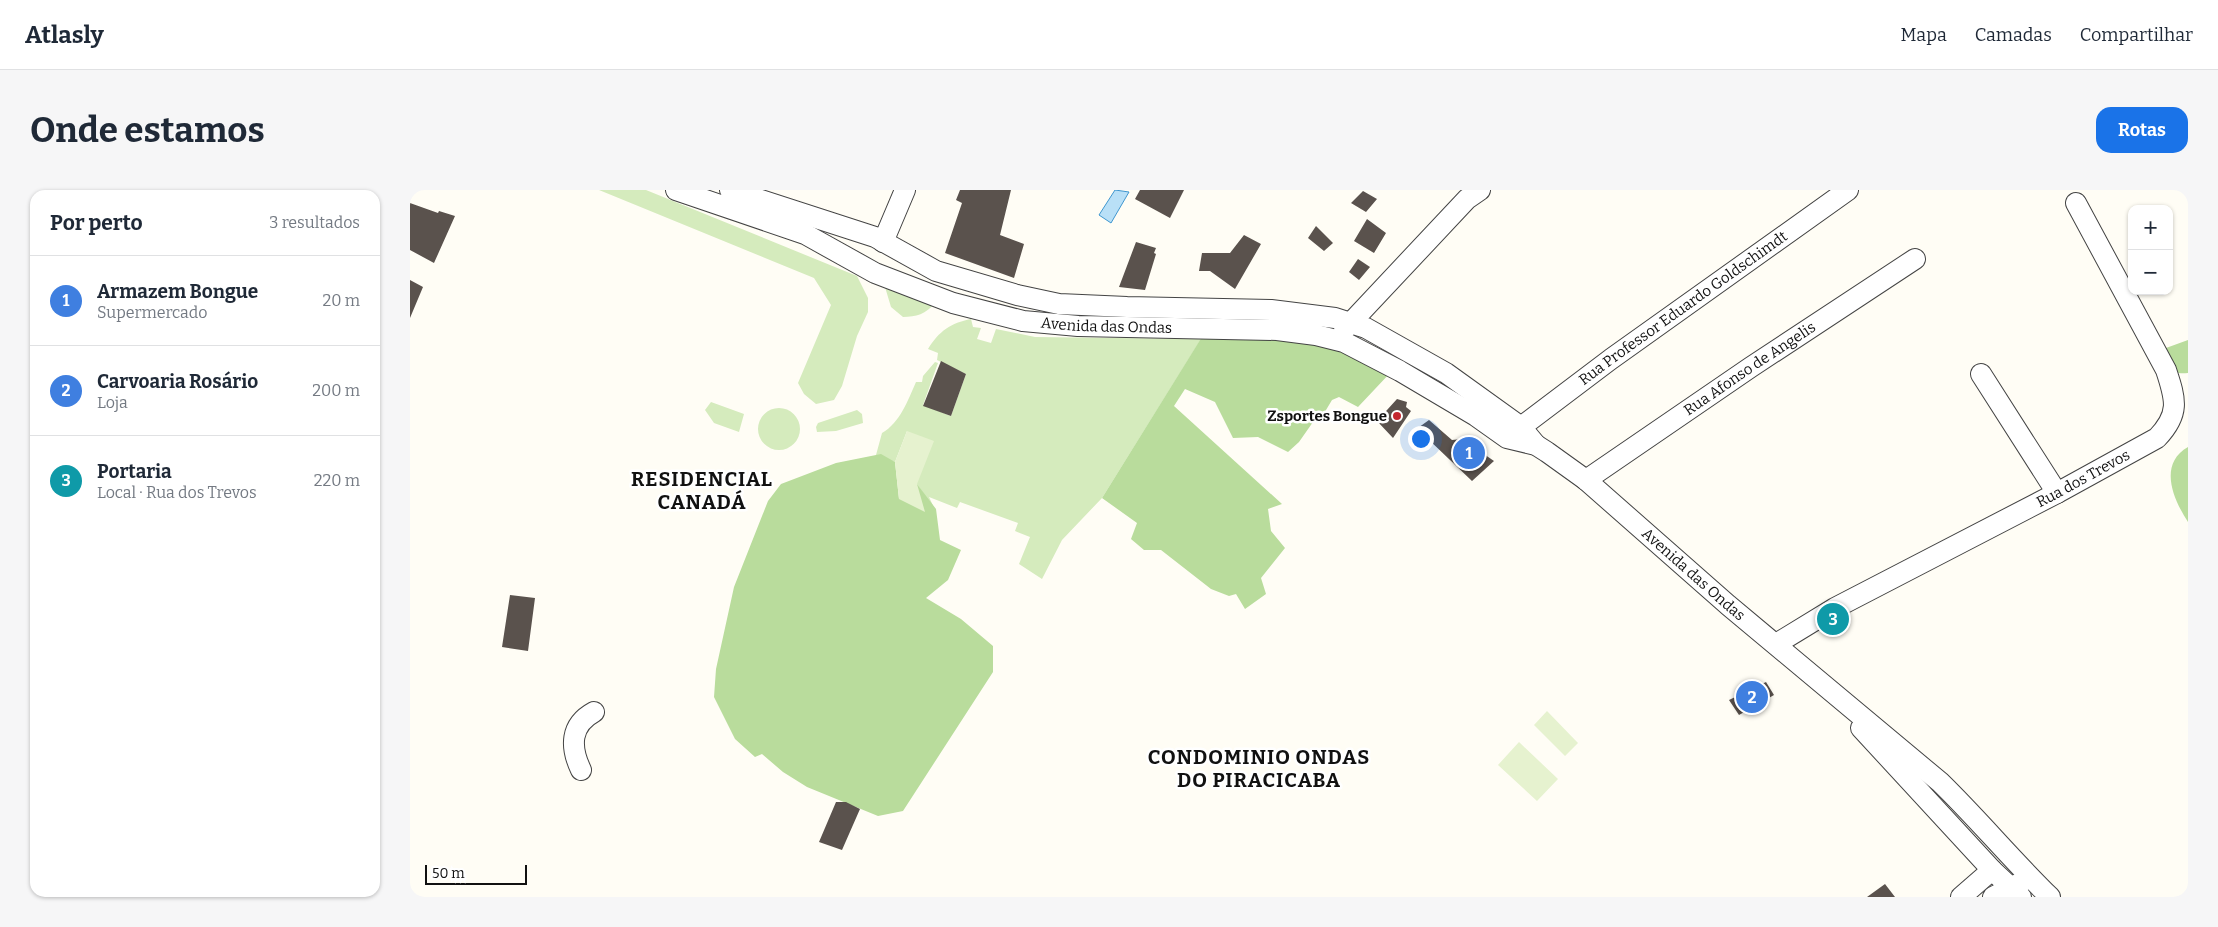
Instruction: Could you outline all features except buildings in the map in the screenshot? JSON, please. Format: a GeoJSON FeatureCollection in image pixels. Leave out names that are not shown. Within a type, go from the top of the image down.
{"type":"FeatureCollection","features":[{"type":"Feature","properties":{"kind":"street","name":"Avenida das Ondas"},"geometry":{"type":"LineString","coordinates":[[676,190],[805,234],[875,273],[953,303],[1023,321],[1078,326],[1277,330],[1344,342],[1374,357],[1446,400],[1474,405],[1521,427],[1536,445],[1586,480],[1940,782],[2050,897]]}},
{"type":"Feature","properties":{"kind":"street","name":"Avenida das Ondas"},"geometry":{"type":"LineString","coordinates":[[730,190],[879,240],[936,271],[1017,296],[1059,304],[1127,308],[1270,310],[1328,317],[1366,328],[1446,373],[1460,384],[1474,405],[1507,438],[1536,445]]}},
{"type":"Feature","properties":{"kind":"street"},"geometry":{"type":"LineString","coordinates":[[851,261],[867,260],[875,253],[879,240],[905,190]]}},
{"type":"Feature","properties":{"kind":"street","name":"Rua Professor Eduardo Goldschimdt"},"geometry":{"type":"LineString","coordinates":[[1521,427],[1611,359],[1848,190]]}},
{"type":"Feature","properties":{"kind":"street"},"geometry":{"type":"LineString","coordinates":[[1333,339],[1352,324],[1470,193]]}},
{"type":"Feature","properties":{"kind":"street","name":"Rua dos Trevos"},"geometry":{"type":"LineString","coordinates":[[1776,644],[1834,608],[2058,493],[2157,438],[2173,418],[2175,398],[2166,370],[2076,203]]}},
{"type":"Feature","properties":{"kind":"street","name":"Rua Afonso de Angelis"},"geometry":{"type":"LineString","coordinates":[[1586,480],[1751,367],[1915,260]]}},
{"type":"Feature","properties":{"kind":"street"},"geometry":{"type":"LineString","coordinates":[[875,273],[896,275],[899,269],[911,266],[928,273],[954,277]]}},
{"type":"Feature","properties":{"kind":"street"},"geometry":{"type":"LineString","coordinates":[[1981,374],[2058,493]]}},
{"type":"Feature","properties":{"kind":"street"},"geometry":{"type":"LineString","coordinates":[[1446,400],[1460,384]]}},
{"type":"Feature","properties":{"kind":"street","name":"Avenida das Ondas"},"geometry":{"type":"LineString","coordinates":[[1848,704],[1867,736],[1992,870],[2017,892]]}},
{"type":"Feature","properties":{"kind":"street"},"geometry":{"type":"LineString","coordinates":[[581,770],[574,756],[573,744],[583,718],[594,712]]}},
{"type":"Feature","properties":{"kind":"street"},"geometry":{"type":"LineString","coordinates":[[1867,736],[1883,743],[1926,779],[1940,782]]}},
{"type":"Feature","properties":{"kind":"street"},"geometry":{"type":"LineString","coordinates":[[1940,814],[1955,810],[2005,852]]}},
{"type":"Feature","properties":{"kind":"street"},"geometry":{"type":"LineString","coordinates":[[1961,897],[1992,870]]}},
{"type":"Feature","properties":{"kind":"street"},"geometry":{"type":"LineString","coordinates":[[1992,897],[2017,892],[2031,879]]}},
{"type":"Feature","properties":{"kind":"green space"},"geometry":{"type":"Polygon","coordinates":[[[599,190],[646,190],[857,276],[868,298],[868,312],[857,336],[842,386],[834,400],[816,404],[804,394],[798,383],[831,305],[814,278],[599,190]]]}},
{"type":"Feature","properties":{"kind":"green space"},"geometry":{"type":"Polygon","coordinates":[[[885,287],[935,303],[921,314],[903,317],[891,307],[885,287]]]}},
{"type":"Feature","properties":{"kind":"green space"},"geometry":{"type":"Polygon","coordinates":[[[971,319],[973,327],[981,328],[977,339],[991,343],[996,329],[1035,337],[1201,339],[1102,498],[1062,540],[1042,579],[1019,564],[1030,537],[1015,531],[1018,523],[960,502],[957,508],[929,497],[936,512],[917,484],[907,431],[895,462],[876,455],[882,433],[899,417],[916,382],[922,382],[923,376],[935,362],[938,363],[923,405],[951,416],[966,374],[937,360],[938,353],[928,349],[946,329],[971,319]]]}},
{"type":"Feature","properties":{"kind":"green space"},"geometry":{"type":"Polygon","coordinates":[[[1205,332],[1275,336],[1341,347],[1391,372],[1358,407],[1339,397],[1332,400],[1323,415],[1313,422],[1299,442],[1288,452],[1258,437],[1233,438],[1215,402],[1185,389],[1174,406],[1282,504],[1268,509],[1271,531],[1285,548],[1261,578],[1266,594],[1245,609],[1236,594],[1229,596],[1211,589],[1161,550],[1144,550],[1131,539],[1137,523],[1102,498],[1205,332]]]}},
{"type":"Feature","properties":{"kind":"green space"},"geometry":{"type":"Polygon","coordinates":[[[2188,340],[2188,373],[2175,372],[2170,367],[2164,354],[2166,348],[2188,340]]]}},
{"type":"Feature","properties":{"kind":"green space"},"geometry":{"type":"Polygon","coordinates":[[[711,402],[744,414],[739,432],[714,423],[705,410],[711,402]]]}},
{"type":"Feature","properties":{"kind":"green space"},"geometry":{"type":"Polygon","coordinates":[[[775,408],[783,408],[794,414],[800,429],[794,444],[783,450],[775,450],[764,444],[758,433],[758,425],[764,414],[775,408]]]}},
{"type":"Feature","properties":{"kind":"green space"},"geometry":{"type":"Polygon","coordinates":[[[857,410],[862,414],[863,423],[836,431],[817,432],[816,427],[818,423],[857,410]]]}},
{"type":"Feature","properties":{"kind":"green space"},"geometry":{"type":"Polygon","coordinates":[[[907,431],[934,441],[917,484],[925,512],[899,499],[895,462],[907,431]]]}},
{"type":"Feature","properties":{"kind":"green space"},"geometry":{"type":"Polygon","coordinates":[[[2188,447],[2188,522],[2173,493],[2171,472],[2173,463],[2179,454],[2188,447]]]}},
{"type":"Feature","properties":{"kind":"green space"},"geometry":{"type":"Polygon","coordinates":[[[881,454],[895,462],[899,499],[917,484],[936,509],[940,540],[961,550],[948,580],[926,598],[961,619],[993,646],[993,672],[903,811],[878,816],[807,787],[783,772],[762,754],[755,757],[735,739],[714,697],[716,669],[734,587],[768,501],[781,484],[836,463],[881,454]]]}},
{"type":"Feature","properties":{"kind":"green space"},"geometry":{"type":"Polygon","coordinates":[[[1547,711],[1578,743],[1565,756],[1534,725],[1547,711]]]}},
{"type":"Feature","properties":{"kind":"green space"},"geometry":{"type":"Polygon","coordinates":[[[1519,742],[1558,779],[1537,801],[1498,765],[1519,742]]]}},
{"type":"Feature","properties":{"kind":"water"},"geometry":{"type":"Polygon","coordinates":[[[1115,190],[1129,192],[1111,223],[1099,215],[1115,190]]]}},
{"type":"Feature","properties":{"kind":"place","name":"Zsportes Bongue"},"geometry":{"type":"Point","coordinates":[1397,416]}},
{"type":"Feature","properties":{"kind":"place","name":"Armazem Bongue"},"geometry":{"type":"Point","coordinates":[1469,453]}},
{"type":"Feature","properties":{"kind":"place","name":"Portaria"},"geometry":{"type":"Point","coordinates":[1833,619]}},
{"type":"Feature","properties":{"kind":"place","name":"Carvoaria Rosário"},"geometry":{"type":"Point","coordinates":[1752,697]}},
{"type":"Feature","properties":{"kind":"district","name":"RESIDENCIAL CANADÁ"},"geometry":{"type":"Point","coordinates":[702,490]}},
{"type":"Feature","properties":{"kind":"district","name":"CONDOMINIO ONDAS DO PIRACICABA"},"geometry":{"type":"Point","coordinates":[1259,768]}}]}
